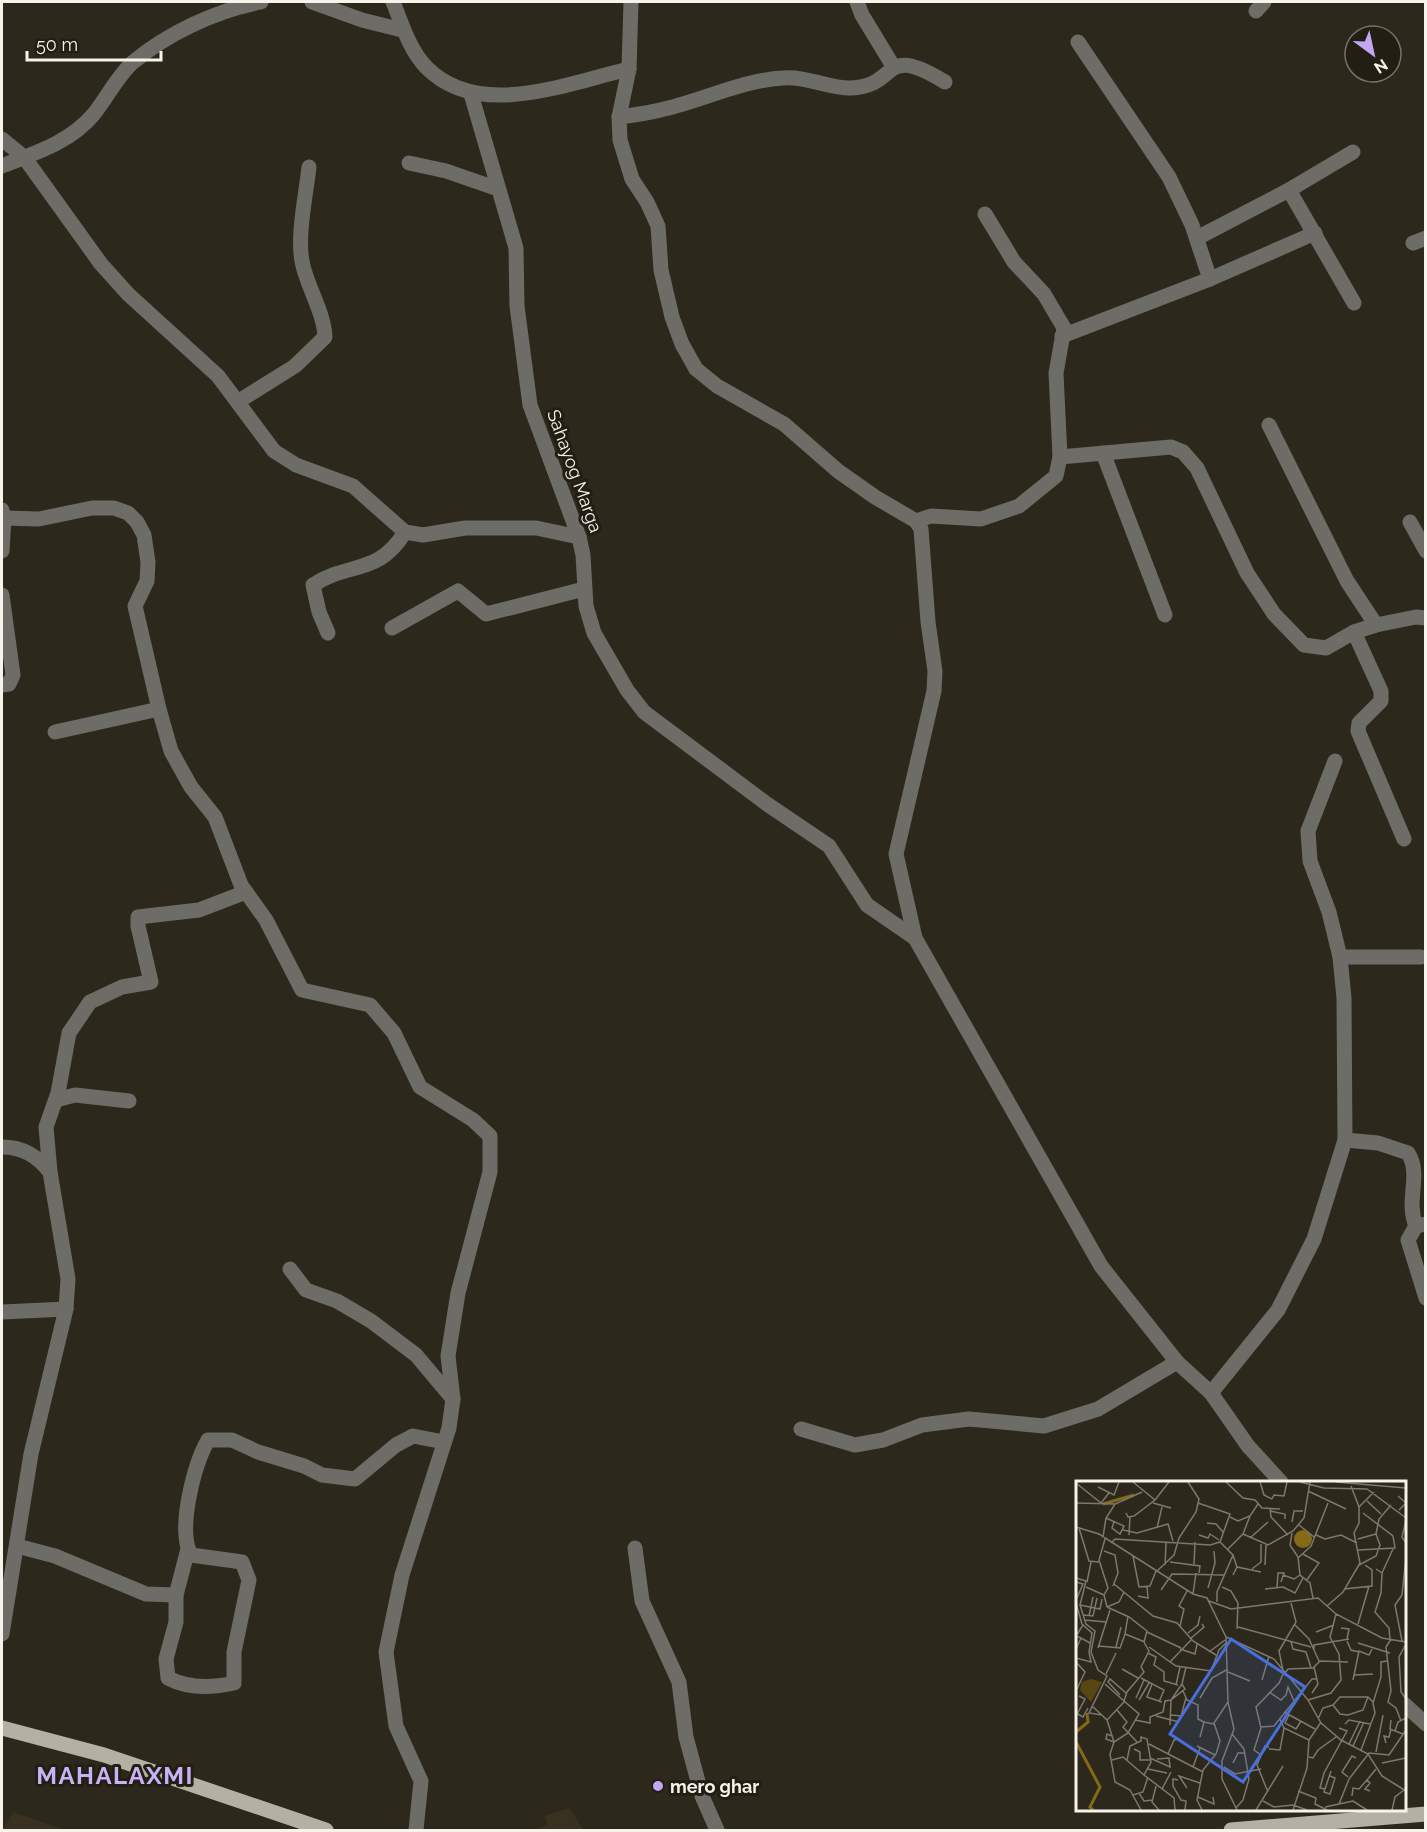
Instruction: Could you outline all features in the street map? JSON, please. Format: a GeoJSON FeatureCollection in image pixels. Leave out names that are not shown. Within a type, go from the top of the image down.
{"type":"FeatureCollection","features":[{"type":"Feature","properties":{"kind":"main road"},"geometry":{"type":"LineString","coordinates":[[2,1728],[104,1755],[326,1830]]}},
{"type":"Feature","properties":{"kind":"main road"},"geometry":{"type":"LineString","coordinates":[[1231,1830],[1425,1814]]}},
{"type":"Feature","properties":{"kind":"street"},"geometry":{"type":"LineString","coordinates":[[2,166],[46,150],[77,129],[91,117],[130,65],[162,42],[204,20],[261,2]]}},
{"type":"Feature","properties":{"kind":"street"},"geometry":{"type":"LineString","coordinates":[[312,2],[402,30]]}},
{"type":"Feature","properties":{"kind":"street"},"geometry":{"type":"LineString","coordinates":[[393,2],[402,30],[426,67],[450,85],[471,94],[511,94],[540,90],[629,69]]}},
{"type":"Feature","properties":{"kind":"street"},"geometry":{"type":"LineString","coordinates":[[631,2],[629,69],[619,117],[620,140],[624,157],[658,226],[661,270],[672,318],[682,345],[696,369],[717,386],[784,424],[838,471],[875,498],[916,521],[923,542],[934,691],[896,854],[915,938],[1101,1266],[1177,1362],[1211,1393],[1248,1446],[1280,1481]]}},
{"type":"Feature","properties":{"kind":"street"},"geometry":{"type":"LineString","coordinates":[[857,2],[862,15],[893,66]]}},
{"type":"Feature","properties":{"kind":"street"},"geometry":{"type":"LineString","coordinates":[[1078,42],[1169,177],[1197,238],[1210,279]]}},
{"type":"Feature","properties":{"kind":"street"},"geometry":{"type":"LineString","coordinates":[[619,117],[664,110],[747,84],[783,78],[804,78],[849,88],[866,86],[893,66],[906,64],[921,67],[945,82]]}},
{"type":"Feature","properties":{"kind":"street","name":"Sahayog Marga"},"geometry":{"type":"LineString","coordinates":[[471,94],[496,171],[498,189],[516,248],[517,306],[530,405],[579,537],[585,606],[594,633],[627,690],[644,712],[766,804],[829,846],[867,905],[915,938]]}},
{"type":"Feature","properties":{"kind":"street"},"geometry":{"type":"LineString","coordinates":[[2,139],[24,157],[107,272],[218,376],[239,401],[274,451],[296,465],[353,486],[405,532],[423,535],[465,528],[536,528],[579,537]]}},
{"type":"Feature","properties":{"kind":"street"},"geometry":{"type":"LineString","coordinates":[[1197,238],[1289,190],[1353,152]]}},
{"type":"Feature","properties":{"kind":"street"},"geometry":{"type":"LineString","coordinates":[[409,163],[446,171],[498,189]]}},
{"type":"Feature","properties":{"kind":"street"},"geometry":{"type":"LineString","coordinates":[[239,401],[295,366],[325,337],[325,326],[302,264],[301,249],[309,167]]}},
{"type":"Feature","properties":{"kind":"street"},"geometry":{"type":"LineString","coordinates":[[1289,190],[1354,303]]}},
{"type":"Feature","properties":{"kind":"street"},"geometry":{"type":"LineString","coordinates":[[916,521],[931,516],[981,519],[1019,506],[1056,476],[1060,457],[1056,373],[1064,328],[1044,294],[1014,262],[985,214]]}},
{"type":"Feature","properties":{"kind":"street"},"geometry":{"type":"LineString","coordinates":[[1062,336],[1210,279],[1315,232]]}},
{"type":"Feature","properties":{"kind":"street"},"geometry":{"type":"LineString","coordinates":[[1269,425],[1347,581],[1376,625]]}},
{"type":"Feature","properties":{"kind":"street"},"geometry":{"type":"LineString","coordinates":[[1060,457],[1171,447],[1183,452],[1197,468],[1247,573],[1274,614],[1291,635],[1304,645],[1326,648],[1354,632],[1376,625],[1416,617],[1425,618]]}},
{"type":"Feature","properties":{"kind":"street"},"geometry":{"type":"LineString","coordinates":[[1103,453],[1165,615]]}},
{"type":"Feature","properties":{"kind":"street"},"geometry":{"type":"LineString","coordinates":[[2,551],[3,514],[39,519],[92,508],[114,508],[128,513],[137,522],[144,535],[148,562],[147,581],[135,606],[171,751],[191,786],[215,817],[246,892],[266,920],[302,990],[370,1005],[394,1033],[420,1087],[473,1120],[489,1136],[490,1172],[458,1293],[448,1356],[453,1399],[444,1442],[402,1575],[386,1653],[396,1726],[421,1781],[416,1830]]}},
{"type":"Feature","properties":{"kind":"street"},"geometry":{"type":"LineString","coordinates":[[1410,522],[1425,551]]}},
{"type":"Feature","properties":{"kind":"street"},"geometry":{"type":"LineString","coordinates":[[328,633],[319,612],[313,585],[328,575],[370,565],[382,559],[395,548],[405,532]]}},
{"type":"Feature","properties":{"kind":"street"},"geometry":{"type":"LineString","coordinates":[[392,628],[458,591],[486,614],[584,589]]}},
{"type":"Feature","properties":{"kind":"street"},"geometry":{"type":"LineString","coordinates":[[2,595],[13,675],[9,684],[2,685]]}},
{"type":"Feature","properties":{"kind":"street"},"geometry":{"type":"LineString","coordinates":[[1354,632],[1381,691],[1381,700],[1359,723],[1358,732],[1404,839]]}},
{"type":"Feature","properties":{"kind":"street"},"geometry":{"type":"LineString","coordinates":[[55,732],[159,709]]}},
{"type":"Feature","properties":{"kind":"street"},"geometry":{"type":"LineString","coordinates":[[1211,1393],[1278,1310],[1314,1239],[1345,1140],[1344,998],[1340,957],[1329,912],[1310,861],[1308,831],[1335,761]]}},
{"type":"Feature","properties":{"kind":"street"},"geometry":{"type":"LineString","coordinates":[[2,1634],[31,1454],[66,1309],[68,1279],[50,1172],[46,1127],[56,1100],[69,1033],[90,1002],[122,987],[151,982],[138,926],[138,916],[199,909],[246,892]]}},
{"type":"Feature","properties":{"kind":"street"},"geometry":{"type":"LineString","coordinates":[[1340,957],[1421,957]]}},
{"type":"Feature","properties":{"kind":"street"},"geometry":{"type":"LineString","coordinates":[[56,1100],[75,1095],[129,1101]]}},
{"type":"Feature","properties":{"kind":"street"},"geometry":{"type":"LineString","coordinates":[[1345,1140],[1378,1143],[1408,1153],[1415,1178],[1410,1212],[1421,1225],[1408,1240],[1425,1298]]}},
{"type":"Feature","properties":{"kind":"street"},"geometry":{"type":"LineString","coordinates":[[2,1147],[10,1147],[32,1154],[50,1172]]}},
{"type":"Feature","properties":{"kind":"street"},"geometry":{"type":"LineString","coordinates":[[290,1269],[306,1290],[337,1301],[371,1322],[416,1355],[453,1399]]}},
{"type":"Feature","properties":{"kind":"street"},"geometry":{"type":"LineString","coordinates":[[2,1312],[66,1309]]}},
{"type":"Feature","properties":{"kind":"street"},"geometry":{"type":"LineString","coordinates":[[801,1429],[855,1445],[883,1440],[922,1425],[969,1419],[1044,1426],[1098,1409],[1177,1362]]}},
{"type":"Feature","properties":{"kind":"street"},"geometry":{"type":"LineString","coordinates":[[188,1549],[176,1595],[176,1622],[166,1659],[168,1678],[182,1686],[218,1687],[234,1683],[234,1652],[249,1580],[242,1562],[191,1555],[188,1549],[185,1543],[190,1482],[199,1456],[208,1440],[232,1440],[258,1452],[304,1466],[322,1475],[355,1479],[396,1445],[413,1436],[444,1442]]}},
{"type":"Feature","properties":{"kind":"street"},"geometry":{"type":"LineString","coordinates":[[17,1546],[55,1556],[146,1594],[176,1595]]}},
{"type":"Feature","properties":{"kind":"street"},"geometry":{"type":"LineString","coordinates":[[635,1548],[642,1601],[680,1682],[689,1746],[702,1796],[717,1830]]}},
{"type":"Feature","properties":{"kind":"street"},"geometry":{"type":"LineString","coordinates":[[1406,1706],[1425,1724]]}},
{"type":"Feature","properties":{"kind":"shaded area"},"geometry":{"type":"Polygon","coordinates":[[[570,1808],[583,1830],[532,1830],[548,1825],[544,1816],[570,1808]]]}},
{"type":"Feature","properties":{"kind":"shaded area"},"geometry":{"type":"Polygon","coordinates":[[[14,1812],[64,1830],[2,1830],[14,1812]]]}},
{"type":"Feature","properties":{"kind":"place","name":"mero ghar"},"geometry":{"type":"Point","coordinates":[658,1786]}},
{"type":"Feature","properties":{"kind":"district","name":"MAHALAXMI"},"geometry":{"type":"Point","coordinates":[115,1775]}}]}
